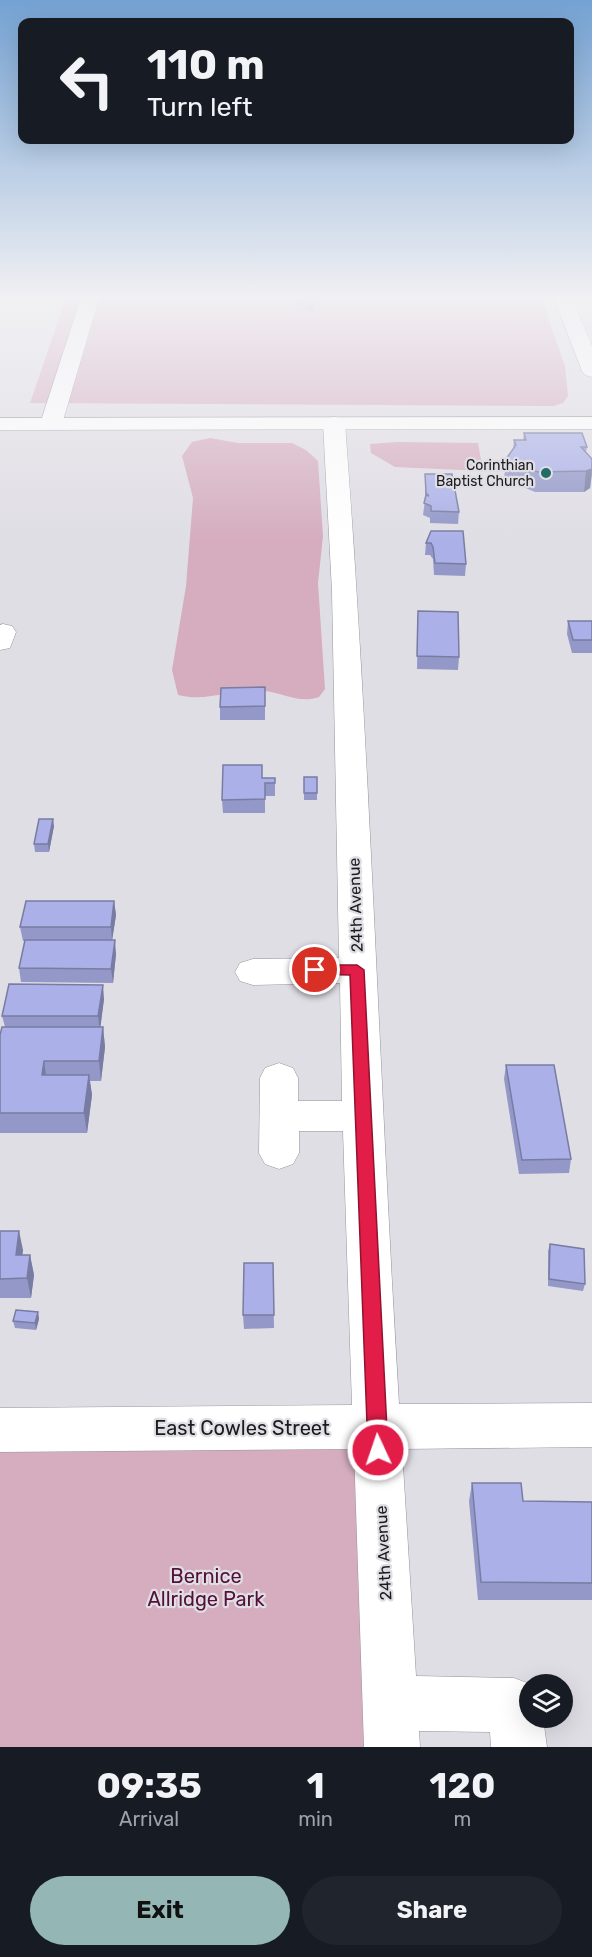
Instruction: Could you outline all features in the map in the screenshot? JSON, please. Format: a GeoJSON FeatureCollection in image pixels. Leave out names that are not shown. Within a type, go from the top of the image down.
{"type":"FeatureCollection","features":[{"type":"Feature","properties":{"kind":"street"},"geometry":{"type":"LineString","coordinates":[[51,424],[66,377]]}},
{"type":"Feature","properties":{"kind":"street","name":"24th Avenue"},"geometry":{"type":"LineString","coordinates":[[334,423],[345,591],[362,1116],[391,1725]]}},
{"type":"Feature","properties":{"kind":"street"},"geometry":{"type":"LineString","coordinates":[[0,424],[592,423]]}},
{"type":"Feature","properties":{"kind":"street"},"geometry":{"type":"LineString","coordinates":[[253,972],[357,970]]}},
{"type":"Feature","properties":{"kind":"street"},"geometry":{"type":"LineString","coordinates":[[279,1078],[279,1135],[362,1116]]}},
{"type":"Feature","properties":{"kind":"street","name":"East Cowles Street"},"geometry":{"type":"LineString","coordinates":[[0,1430],[592,1425]]}},
{"type":"Feature","properties":{"kind":"street"},"geometry":{"type":"LineString","coordinates":[[391,1725],[514,1705],[519,1747]]}},
{"type":"Feature","properties":{"kind":"green space"},"geometry":{"type":"Polygon","coordinates":[[[39,377],[566,377],[568,396],[563,403],[554,406],[30,403],[39,377]]]}},
{"type":"Feature","properties":{"kind":"green space"},"geometry":{"type":"Polygon","coordinates":[[[210,438],[238,443],[292,443],[306,450],[318,461],[323,536],[318,583],[325,689],[319,697],[298,699],[253,690],[201,697],[178,695],[172,670],[186,586],[193,498],[182,456],[192,442],[210,438]]]}},
{"type":"Feature","properties":{"kind":"green space"},"geometry":{"type":"Polygon","coordinates":[[[478,443],[483,471],[395,467],[371,453],[370,444],[478,443]]]}},
{"type":"Feature","properties":{"kind":"green space","name":"Bernice Allridge Park"},"geometry":{"type":"Polygon","coordinates":[[[377,1427],[392,1747],[0,1747],[0,1430],[377,1427]]]}},
{"type":"Feature","properties":{"kind":"building"},"geometry":{"type":"Polygon","coordinates":[[[524,433],[582,433],[587,447],[581,447],[592,459],[592,469],[538,472],[506,459],[516,445],[514,440],[526,440],[524,433]]]}},
{"type":"Feature","properties":{"kind":"building"},"geometry":{"type":"Polygon","coordinates":[[[425,474],[452,474],[459,512],[431,511],[431,506],[424,503],[426,495],[429,496],[426,493],[425,474]]]}},
{"type":"Feature","properties":{"kind":"building"},"geometry":{"type":"Polygon","coordinates":[[[431,531],[463,531],[466,564],[435,563],[433,547],[431,543],[426,543],[431,531]]]}},
{"type":"Feature","properties":{"kind":"building"},"geometry":{"type":"Polygon","coordinates":[[[418,611],[458,612],[459,657],[417,656],[418,611]]]}},
{"type":"Feature","properties":{"kind":"building"},"geometry":{"type":"Polygon","coordinates":[[[568,621],[592,621],[592,640],[573,640],[568,621]]]}},
{"type":"Feature","properties":{"kind":"building"},"geometry":{"type":"Polygon","coordinates":[[[265,687],[265,706],[220,707],[221,688],[265,687]]]}},
{"type":"Feature","properties":{"kind":"building"},"geometry":{"type":"Polygon","coordinates":[[[223,765],[262,765],[262,778],[275,778],[275,783],[265,783],[265,799],[222,800],[223,765]]]}},
{"type":"Feature","properties":{"kind":"building"},"geometry":{"type":"Polygon","coordinates":[[[304,777],[317,777],[317,793],[304,793],[304,777]]]}},
{"type":"Feature","properties":{"kind":"building"},"geometry":{"type":"Polygon","coordinates":[[[39,819],[53,819],[48,844],[34,844],[39,819]]]}},
{"type":"Feature","properties":{"kind":"building"},"geometry":{"type":"Polygon","coordinates":[[[26,901],[114,901],[111,927],[20,927],[26,901]]]}},
{"type":"Feature","properties":{"kind":"building"},"geometry":{"type":"Polygon","coordinates":[[[25,940],[115,940],[111,969],[19,968],[25,940]]]}},
{"type":"Feature","properties":{"kind":"building"},"geometry":{"type":"Polygon","coordinates":[[[9,984],[103,985],[98,1016],[2,1016],[9,984]]]}},
{"type":"Feature","properties":{"kind":"building"},"geometry":{"type":"Polygon","coordinates":[[[2,1027],[103,1027],[99,1061],[44,1061],[42,1075],[89,1075],[84,1113],[0,1113],[0,1035],[2,1027]]]}},
{"type":"Feature","properties":{"kind":"building"},"geometry":{"type":"Polygon","coordinates":[[[506,1065],[554,1065],[571,1159],[522,1160],[506,1065]]]}},
{"type":"Feature","properties":{"kind":"building"},"geometry":{"type":"Polygon","coordinates":[[[0,1231],[19,1231],[16,1255],[30,1255],[27,1278],[0,1279],[0,1231]]]}},
{"type":"Feature","properties":{"kind":"building"},"geometry":{"type":"Polygon","coordinates":[[[550,1244],[584,1249],[585,1284],[549,1279],[550,1244]]]}},
{"type":"Feature","properties":{"kind":"building"},"geometry":{"type":"Polygon","coordinates":[[[244,1263],[273,1263],[274,1315],[243,1315],[244,1263]]]}},
{"type":"Feature","properties":{"kind":"building"},"geometry":{"type":"Polygon","coordinates":[[[16,1310],[38,1312],[35,1323],[13,1321],[16,1310]]]}},
{"type":"Feature","properties":{"kind":"building"},"geometry":{"type":"Polygon","coordinates":[[[472,1483],[521,1483],[523,1501],[592,1502],[592,1583],[481,1582],[472,1483]]]}},
{"type":"Feature","properties":{"kind":"place","name":"Corinthian Baptist Church"},"geometry":{"type":"Point","coordinates":[546,473]}},
{"type":"Feature","properties":{"kind":"route"},"geometry":{"type":"LineString","coordinates":[[315,970],[357,970],[378,1450]]}}]}
